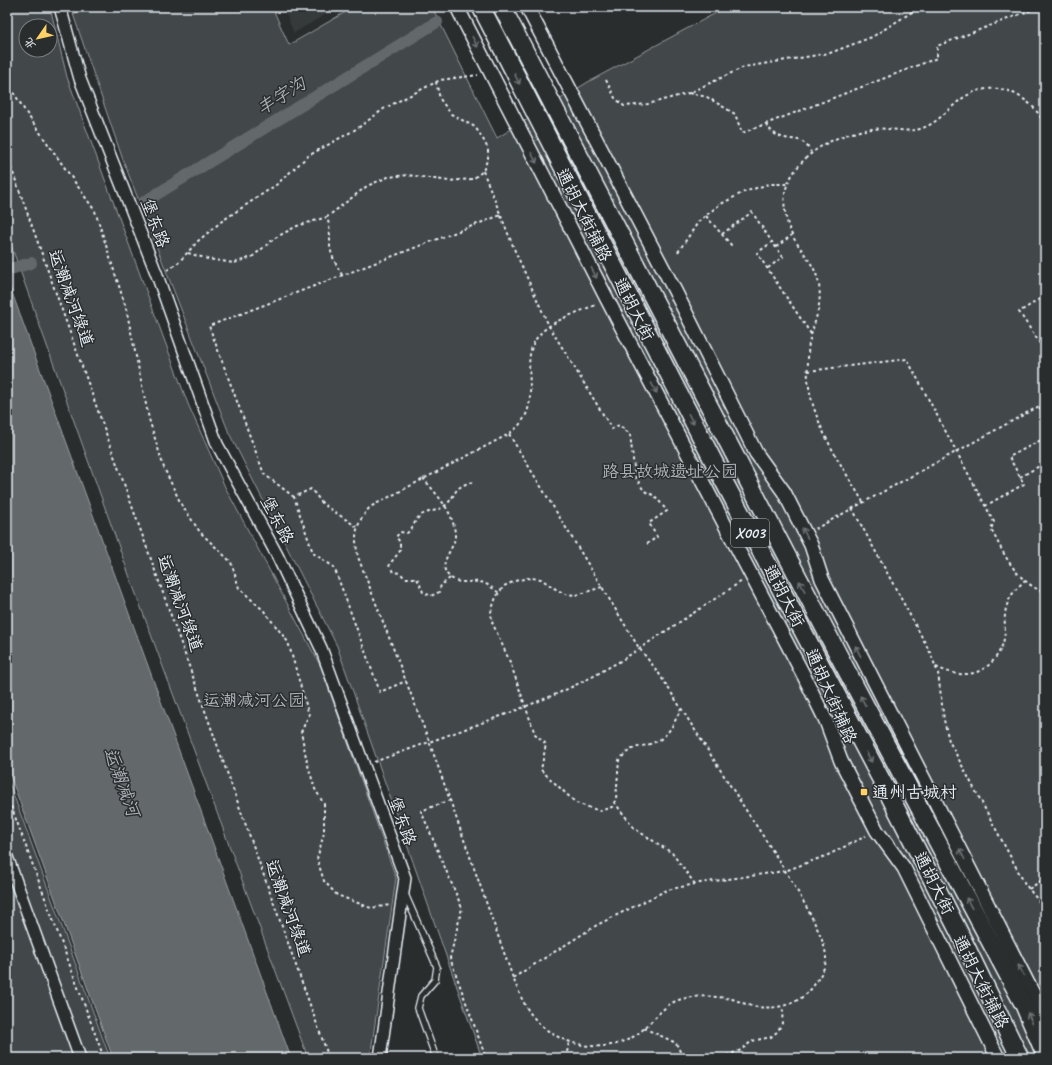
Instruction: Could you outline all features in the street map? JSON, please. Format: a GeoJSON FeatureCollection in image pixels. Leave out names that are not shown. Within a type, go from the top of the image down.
{"type":"FeatureCollection","features":[{"type":"Feature","properties":{"kind":"main road","name":"通胡大街"},"geometry":{"type":"LineString","coordinates":[[480,7],[715,465],[908,833],[1020,1058]]}},
{"type":"Feature","properties":{"kind":"main road","name":"通胡大街"},"geometry":{"type":"LineString","coordinates":[[502,7],[840,658],[1024,1005],[1045,1054]]}},
{"type":"Feature","properties":{"kind":"street","name":"堡东路"},"geometry":{"type":"LineString","coordinates":[[60,7],[80,79],[157,275],[217,444],[277,555],[321,648],[405,878],[380,1058]]}},
{"type":"Feature","properties":{"kind":"street","name":"通胡大街辅路"},"geometry":{"type":"LineString","coordinates":[[458,7],[607,299],[804,676],[826,722],[841,761],[877,831],[904,868],[998,1058]]}},
{"type":"Feature","properties":{"kind":"street"},"geometry":{"type":"LineString","coordinates":[[526,7],[675,291],[756,453],[784,492],[807,538],[822,580],[1045,1017]]}},
{"type":"Feature","properties":{"kind":"street"},"geometry":{"type":"LineString","coordinates":[[7,856],[80,1058]]}},
{"type":"Feature","properties":{"kind":"lane"},"geometry":{"type":"LineString","coordinates":[[403,890],[437,967],[435,980],[421,996],[418,1008],[436,1058]]}},
{"type":"Feature","properties":{"kind":"path"},"geometry":{"type":"LineString","coordinates":[[606,80],[615,98],[624,106],[648,104],[689,93],[744,67],[830,53],[872,37],[920,7]]}},
{"type":"Feature","properties":{"kind":"path"},"geometry":{"type":"LineString","coordinates":[[1024,7],[1029,11]]}},
{"type":"Feature","properties":{"kind":"path"},"geometry":{"type":"LineString","coordinates":[[689,93],[707,97],[735,114],[742,133],[937,58],[937,46],[1039,7]]}},
{"type":"Feature","properties":{"kind":"path"},"geometry":{"type":"LineString","coordinates":[[157,275],[177,264],[222,221],[276,185],[308,156],[358,128],[385,108],[440,80],[481,74]]}},
{"type":"Feature","properties":{"kind":"path"},"geometry":{"type":"LineString","coordinates":[[7,82],[27,114],[95,211],[126,308],[149,419],[164,468],[180,504],[200,532],[231,562],[239,588],[264,611],[288,642],[309,715],[301,732],[307,762],[315,789],[324,804],[324,833],[317,859],[324,881],[337,894],[371,908],[401,904]]}},
{"type":"Feature","properties":{"kind":"path"},"geometry":{"type":"LineString","coordinates":[[188,252],[208,260],[234,263],[252,257],[275,238],[297,226],[327,217],[367,186],[388,177],[408,175],[449,181],[473,179],[483,171],[488,158],[488,149],[475,127],[451,114],[440,99],[436,82]]}},
{"type":"Feature","properties":{"kind":"path"},"geometry":{"type":"LineString","coordinates":[[863,502],[819,420],[809,391],[809,340],[819,308],[819,286],[816,271],[809,258],[792,235],[786,209],[788,184],[797,167],[811,152],[847,134],[873,129],[914,130],[930,124],[967,93],[979,89],[997,88],[1010,91],[1026,100],[1040,114],[1045,126]]}},
{"type":"Feature","properties":{"kind":"path"},"geometry":{"type":"LineString","coordinates":[[766,123],[770,130],[780,138],[799,140],[805,144],[811,152]]}},
{"type":"Feature","properties":{"kind":"path","name":"运潮减河绿道"},"geometry":{"type":"LineString","coordinates":[[7,156],[329,1058]]}},
{"type":"Feature","properties":{"kind":"path"},"geometry":{"type":"LineString","coordinates":[[483,171],[549,326],[612,429],[619,425],[630,434],[635,476],[644,491],[655,496],[667,512],[649,523],[657,537],[647,544]]}},
{"type":"Feature","properties":{"kind":"path"},"geometry":{"type":"LineString","coordinates":[[678,252],[700,221],[719,206],[744,192],[769,184],[788,184]]}},
{"type":"Feature","properties":{"kind":"path"},"geometry":{"type":"LineString","coordinates":[[722,234],[752,212],[783,257],[768,268]]}},
{"type":"Feature","properties":{"kind":"path"},"geometry":{"type":"LineString","coordinates":[[406,681],[380,692],[334,567],[313,553],[294,498],[264,474],[209,326],[501,215]]}},
{"type":"Feature","properties":{"kind":"path"},"geometry":{"type":"LineString","coordinates":[[706,216],[732,246]]}},
{"type":"Feature","properties":{"kind":"path"},"geometry":{"type":"LineString","coordinates":[[327,217],[330,228],[332,252],[342,275]]}},
{"type":"Feature","properties":{"kind":"path"},"geometry":{"type":"LineString","coordinates":[[776,247],[792,235]]}},
{"type":"Feature","properties":{"kind":"path"},"geometry":{"type":"LineString","coordinates":[[772,242],[757,253],[811,334]]}},
{"type":"Feature","properties":{"kind":"path"},"geometry":{"type":"LineString","coordinates":[[1045,296],[1019,312],[1045,351]]}},
{"type":"Feature","properties":{"kind":"path"},"geometry":{"type":"LineString","coordinates":[[509,434],[640,648],[658,672],[785,871],[820,934],[826,959],[821,974],[812,989],[800,999],[783,1007],[752,1006],[734,1000],[708,996],[689,997],[674,1000],[639,1033],[624,1041],[607,1046],[590,1046],[569,1042],[546,1030],[534,1019],[523,1003],[513,978],[430,742],[358,557],[355,539],[358,521],[370,507],[509,434],[521,424],[528,410],[531,394],[528,361],[530,348],[539,334],[549,326],[607,299]]}},
{"type":"Feature","properties":{"kind":"path"},"geometry":{"type":"LineString","coordinates":[[808,371],[907,359],[955,451],[986,506],[994,522],[991,529],[1013,569],[1024,580],[1045,593]]}},
{"type":"Feature","properties":{"kind":"path"},"geometry":{"type":"LineString","coordinates":[[811,531],[1045,403]]}},
{"type":"Feature","properties":{"kind":"path"},"geometry":{"type":"LineString","coordinates":[[1039,407],[1045,418]]}},
{"type":"Feature","properties":{"kind":"path"},"geometry":{"type":"LineString","coordinates":[[986,506],[1024,484],[1009,457],[1045,438]]}},
{"type":"Feature","properties":{"kind":"path"},"geometry":{"type":"LineString","coordinates":[[1020,477],[1045,463]]}},
{"type":"Feature","properties":{"kind":"path"},"geometry":{"type":"LineString","coordinates":[[423,478],[449,513],[454,526],[455,538],[445,560],[444,569],[450,578],[461,582],[483,583],[499,593]]}},
{"type":"Feature","properties":{"kind":"path"},"geometry":{"type":"LineString","coordinates":[[450,578],[441,585],[439,592],[430,596],[423,592],[418,578],[405,578],[400,573],[393,572],[389,565],[400,551],[400,542],[396,537],[400,532],[407,534],[411,531],[419,517],[425,513],[434,513],[445,507],[452,499],[455,490],[465,484],[473,482]]}},
{"type":"Feature","properties":{"kind":"path"},"geometry":{"type":"LineString","coordinates":[[294,498],[311,489],[323,504],[357,527]]}},
{"type":"Feature","properties":{"kind":"path"},"geometry":{"type":"LineString","coordinates":[[852,508],[930,652],[936,668],[949,741],[1029,889],[1045,909]]}},
{"type":"Feature","properties":{"kind":"path"},"geometry":{"type":"LineString","coordinates":[[602,587],[577,595],[565,594],[541,579],[528,578],[515,581],[504,586],[496,597],[491,612],[492,622],[510,662],[535,734],[546,744],[541,770],[576,803],[600,811],[612,807],[618,784],[619,760],[634,747],[658,741],[668,732],[681,708]]}},
{"type":"Feature","properties":{"kind":"path"},"geometry":{"type":"LineString","coordinates":[[936,668],[951,673],[966,674],[978,672],[989,665],[999,654],[1004,638],[1006,607],[1012,594],[1024,580]]}},
{"type":"Feature","properties":{"kind":"path"},"geometry":{"type":"LineString","coordinates":[[364,766],[525,706],[592,677],[640,648],[742,581]]}},
{"type":"Feature","properties":{"kind":"path"},"geometry":{"type":"LineString","coordinates":[[7,795],[104,1058]]}},
{"type":"Feature","properties":{"kind":"path"},"geometry":{"type":"LineString","coordinates":[[450,800],[421,811],[462,908],[450,958],[486,1058]]}},
{"type":"Feature","properties":{"kind":"path"},"geometry":{"type":"LineString","coordinates":[[614,802],[635,829],[672,853],[695,884]]}},
{"type":"Feature","properties":{"kind":"path"},"geometry":{"type":"LineString","coordinates":[[513,978],[597,925],[626,909],[667,890],[695,884],[785,871],[828,855],[877,831]]}},
{"type":"Feature","properties":{"kind":"path"},"geometry":{"type":"LineString","coordinates":[[1029,889],[1045,878]]}},
{"type":"Feature","properties":{"kind":"path"},"geometry":{"type":"LineString","coordinates":[[720,1058],[740,1050],[752,1041],[771,1037],[778,1031],[782,1023],[783,1007]]}},
{"type":"Feature","properties":{"kind":"path"},"geometry":{"type":"LineString","coordinates":[[644,1028],[676,1043],[683,1058]]}},
{"type":"Feature","properties":{"kind":"path"},"geometry":{"type":"LineString","coordinates":[[566,1058],[569,1042]]}},
{"type":"Feature","properties":{"kind":"shaded area"},"geometry":{"type":"Polygon","coordinates":[[[283,7],[338,7],[294,33],[283,7]]]}},
{"type":"Feature","properties":{"kind":"green space","name":"运潮减河公园"},"geometry":{"type":"Polygon","coordinates":[[[7,7],[50,7],[53,18],[18,18],[18,58],[58,58],[58,40],[67,77],[188,404],[225,487],[321,667],[396,878],[370,1058],[308,1058],[133,586],[7,234],[7,7]]]}},
{"type":"Feature","properties":{"kind":"green space","name":"路县故城遗址公园"},"geometry":{"type":"Polygon","coordinates":[[[90,7],[272,7],[289,45],[354,7],[432,7],[497,138],[588,82],[727,7],[1045,7],[1045,1058],[482,1058],[337,646],[229,433],[123,160],[73,14],[90,7]]]}},
{"type":"Feature","properties":{"kind":"green space"},"geometry":{"type":"Polygon","coordinates":[[[7,777],[110,1058],[7,1058],[7,777]]]}},
{"type":"Feature","properties":{"kind":"water","name":"运潮减河"},"geometry":{"type":"Polygon","coordinates":[[[7,279],[291,1058],[113,1058],[7,767],[7,279]]]}},
{"type":"Feature","properties":{"kind":"waterway","name":"丰字沟"},"geometry":{"type":"LineString","coordinates":[[144,202],[437,22]]}},
{"type":"Feature","properties":{"kind":"waterway","name":"丰字沟"},"geometry":{"type":"LineString","coordinates":[[7,270],[31,263]]}},
{"type":"Feature","properties":{"kind":"place","name":"通州古城村"},"geometry":{"type":"Point","coordinates":[864,792]}}]}
